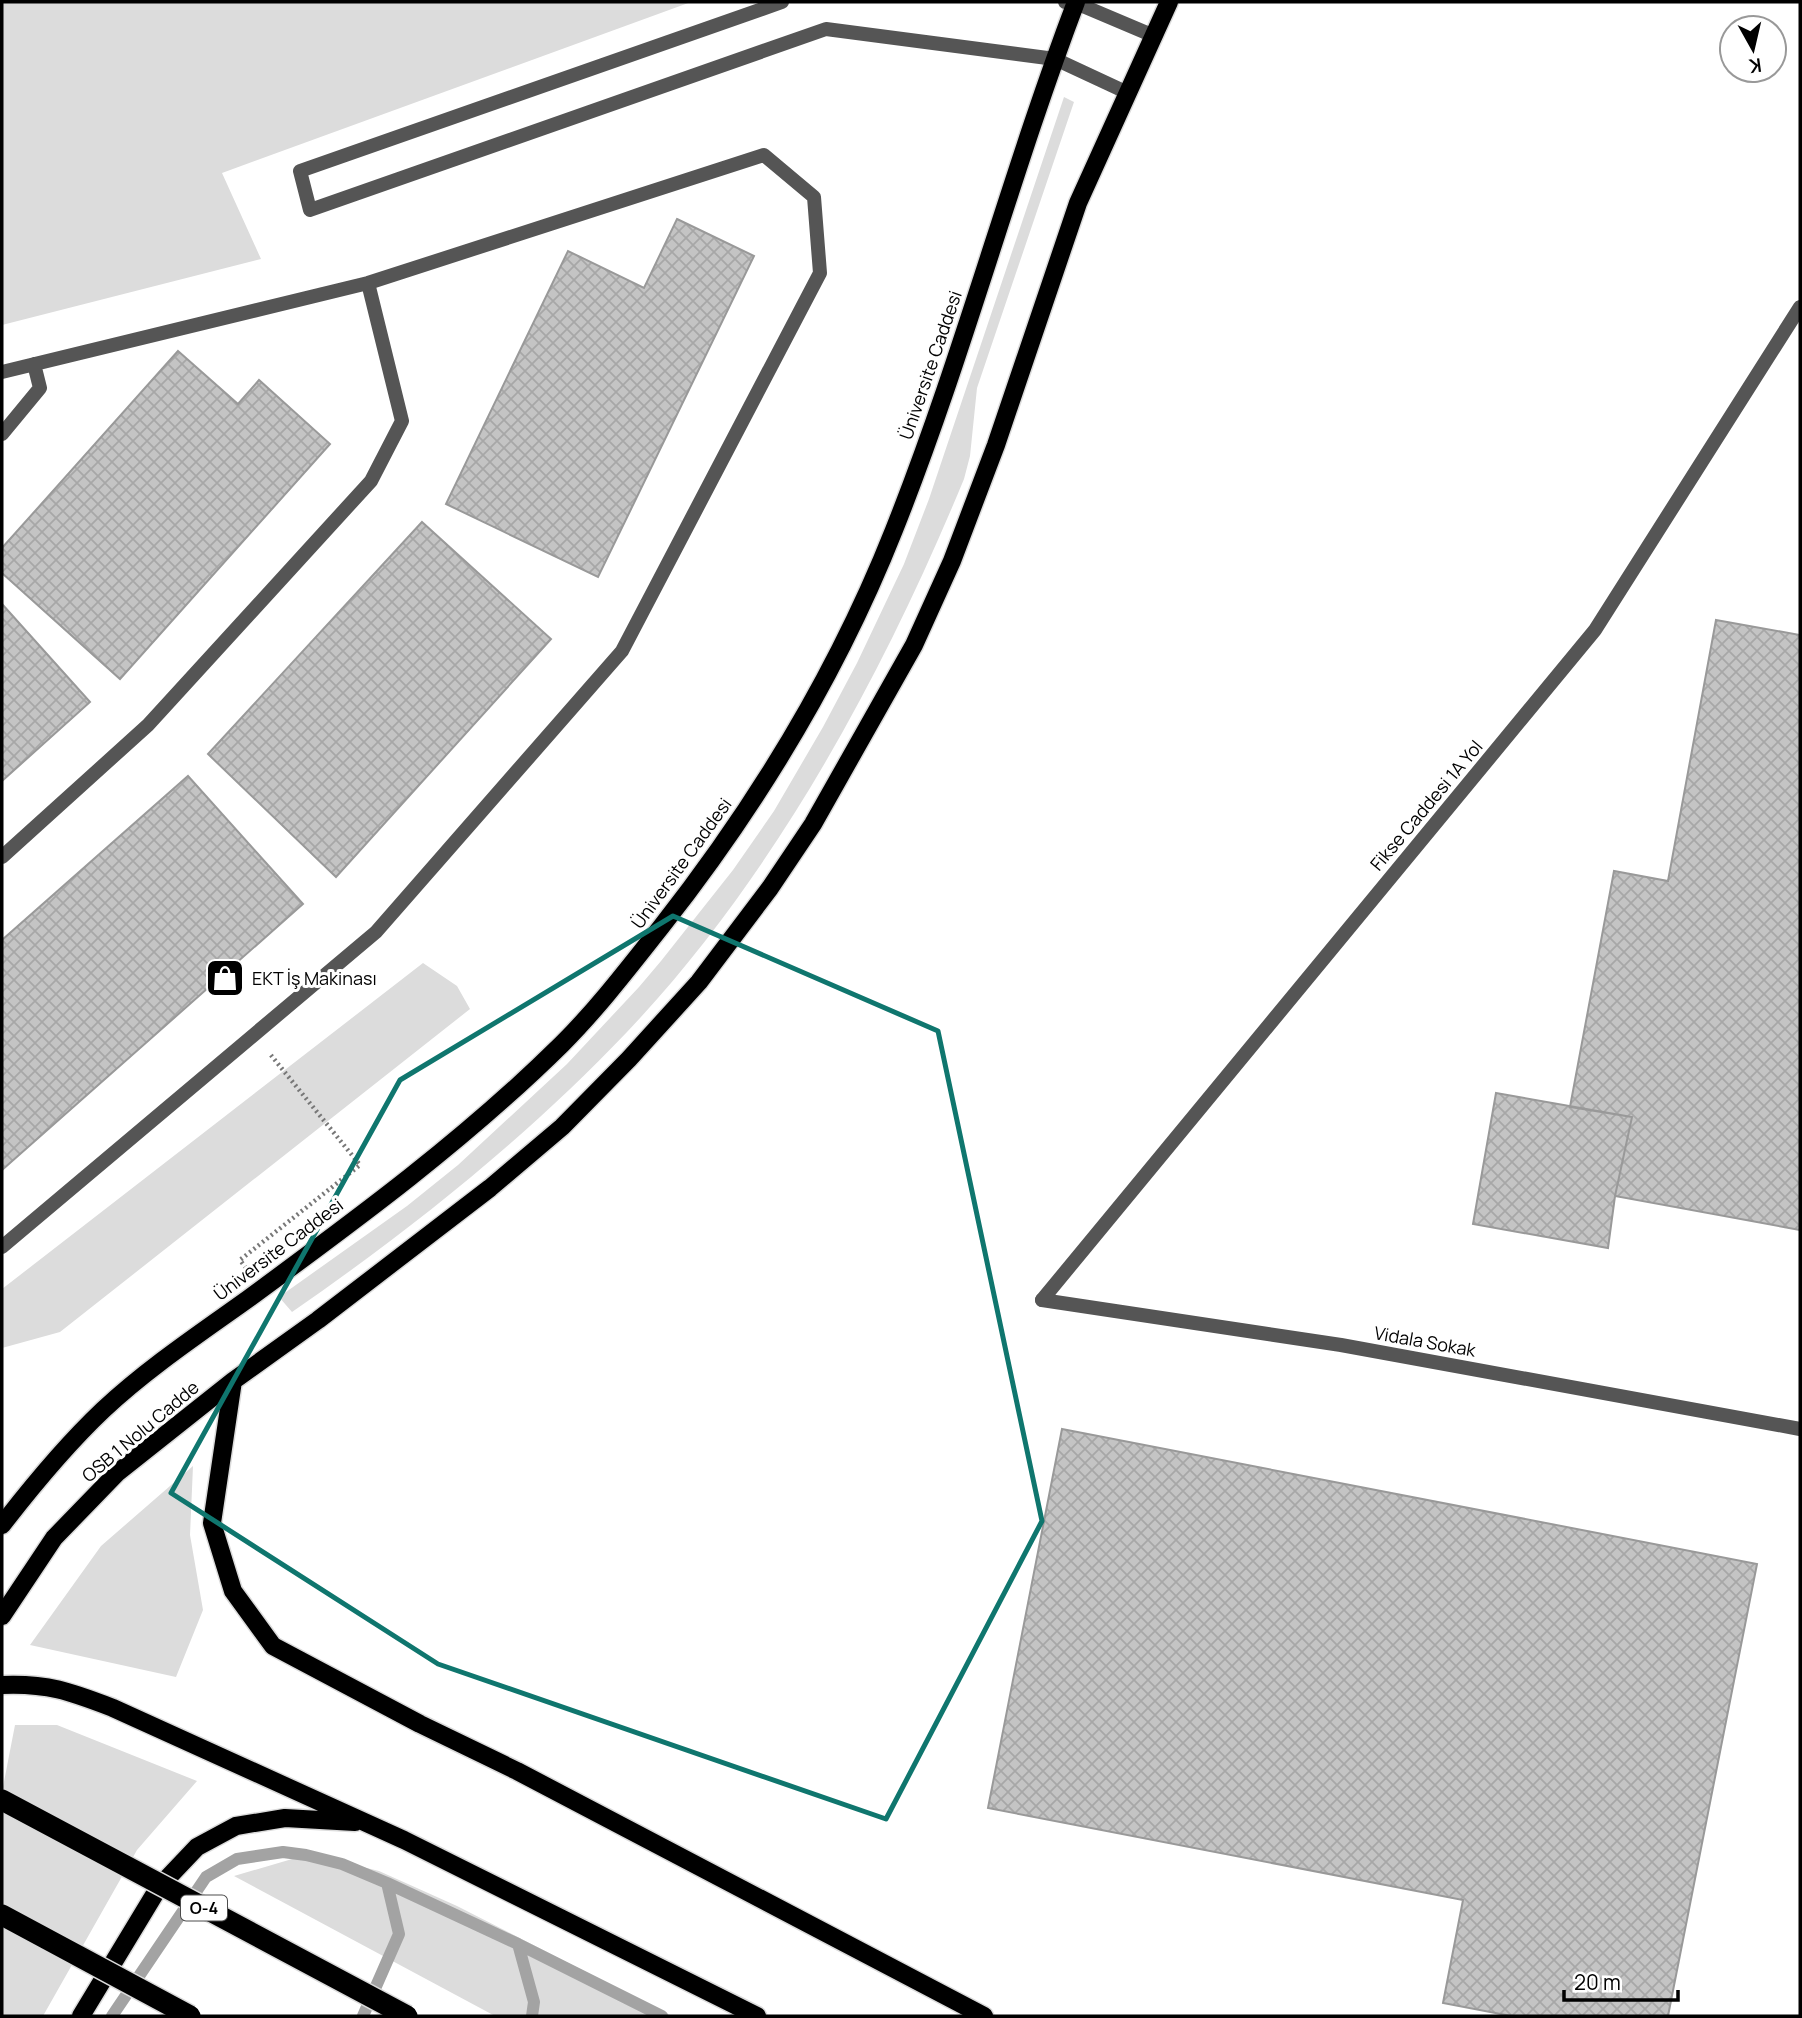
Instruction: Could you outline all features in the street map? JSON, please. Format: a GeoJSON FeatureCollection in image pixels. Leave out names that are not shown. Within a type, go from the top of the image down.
{"type":"FeatureCollection","features":[{"type":"Feature","properties":{"kind":"highway","name":"O-4"},"geometry":{"type":"LineString","coordinates":[[2,1800],[407,2016]]}},
{"type":"Feature","properties":{"kind":"highway"},"geometry":{"type":"LineString","coordinates":[[2,1916],[190,2016]]}},
{"type":"Feature","properties":{"kind":"main road","name":"Üniversite Caddesi"},"geometry":{"type":"LineString","coordinates":[[2,1525],[43,1472],[104,1409],[174,1351],[395,1189],[471,1128],[564,1041],[630,966],[709,866],[766,781],[818,692],[848,635],[894,531],[943,396],[1072,2]]}},
{"type":"Feature","properties":{"kind":"main road"},"geometry":{"type":"LineString","coordinates":[[984,2016],[517,1770],[420,1724],[273,1646],[233,1591],[212,1523],[233,1381],[422,1241],[562,1127],[699,982],[770,888],[813,824],[914,645],[952,561],[996,445],[1078,203],[1169,2]]}},
{"type":"Feature","properties":{"kind":"main road","name":"OSB 1 Nolu Cadde"},"geometry":{"type":"LineString","coordinates":[[2,1616],[54,1538],[117,1473],[233,1381]]}},
{"type":"Feature","properties":{"kind":"main road"},"geometry":{"type":"LineString","coordinates":[[2,1685],[30,1684],[64,1690],[113,1708],[365,1823],[757,2016]]}},
{"type":"Feature","properties":{"kind":"main road"},"geometry":{"type":"LineString","coordinates":[[80,2016],[159,1887],[197,1847],[236,1826],[285,1818],[365,1823]]}},
{"type":"Feature","properties":{"kind":"street"},"geometry":{"type":"LineString","coordinates":[[782,2],[300,171],[310,210],[826,29],[1055,60],[1128,93]]}},
{"type":"Feature","properties":{"kind":"street"},"geometry":{"type":"LineString","coordinates":[[1072,2],[1154,36]]}},
{"type":"Feature","properties":{"kind":"street"},"geometry":{"type":"LineString","coordinates":[[2,372],[368,283],[764,155],[814,197],[820,273],[622,651],[376,932],[2,1247]]}},
{"type":"Feature","properties":{"kind":"street"},"geometry":{"type":"LineString","coordinates":[[2,857],[148,725],[371,481],[402,421],[368,283]]}},
{"type":"Feature","properties":{"kind":"street","name":"Fikse Caddesi 1A Yol"},"geometry":{"type":"LineString","coordinates":[[1042,1300],[1595,630],[1800,307]]}},
{"type":"Feature","properties":{"kind":"street"},"geometry":{"type":"LineString","coordinates":[[2,434],[40,388],[34,364]]}},
{"type":"Feature","properties":{"kind":"street","name":"Vidala Sokak"},"geometry":{"type":"LineString","coordinates":[[1042,1300],[1341,1345],[1800,1429]]}},
{"type":"Feature","properties":{"kind":"path"},"geometry":{"type":"LineString","coordinates":[[254,1034],[360,1165],[240,1260],[261,1289]]}},
{"type":"Feature","properties":{"kind":"highlighted area"},"geometry":{"type":"Polygon","coordinates":[[[673,916],[938,1031],[1042,1521],[886,1819],[438,1664],[171,1493],[400,1080],[673,916]]]}},
{"type":"Feature","properties":{"kind":"shaded area"},"geometry":{"type":"Polygon","coordinates":[[[2,2],[691,2],[222,173],[261,259],[2,325],[2,2]]]}},
{"type":"Feature","properties":{"kind":"shaded area"},"geometry":{"type":"Polygon","coordinates":[[[1064,97],[1074,102],[977,388],[970,456],[964,479],[898,626],[861,699],[777,841],[680,972],[589,1071],[467,1181],[292,1312],[279,1297],[407,1206],[458,1165],[567,1064],[661,961],[733,870],[774,811],[857,663],[904,564],[929,499],[1064,97]]]}},
{"type":"Feature","properties":{"kind":"shaded area"},"geometry":{"type":"Polygon","coordinates":[[[423,963],[457,986],[470,1009],[60,1332],[2,1348],[2,1289],[423,963]]]}},
{"type":"Feature","properties":{"kind":"shaded area"},"geometry":{"type":"Polygon","coordinates":[[[193,1466],[190,1535],[203,1610],[176,1677],[30,1645],[101,1546],[193,1466]]]}},
{"type":"Feature","properties":{"kind":"shaded area"},"geometry":{"type":"Polygon","coordinates":[[[15,1725],[57,1725],[197,1781],[137,1850],[43,2016],[2,2016],[2,1792],[15,1725]]]}},
{"type":"Feature","properties":{"kind":"shaded area"},"geometry":{"type":"Polygon","coordinates":[[[309,1854],[379,1871],[457,1906],[672,2016],[495,2016],[234,1876],[309,1854]]]}},
{"type":"Feature","properties":{"kind":"building"},"geometry":{"type":"Polygon","coordinates":[[[677,219],[754,256],[598,577],[446,504],[568,251],[644,288],[677,219]]]}},
{"type":"Feature","properties":{"kind":"building"},"geometry":{"type":"Polygon","coordinates":[[[178,351],[238,404],[259,380],[330,444],[120,679],[2,573],[2,548],[178,351]]]}},
{"type":"Feature","properties":{"kind":"building"},"geometry":{"type":"Polygon","coordinates":[[[422,522],[551,639],[336,877],[208,754],[422,522]]]}},
{"type":"Feature","properties":{"kind":"building"},"geometry":{"type":"Polygon","coordinates":[[[2,604],[90,702],[2,781],[2,604]]]}},
{"type":"Feature","properties":{"kind":"building"},"geometry":{"type":"Polygon","coordinates":[[[1716,620],[1800,635],[1800,1230],[1615,1196],[1632,1117],[1570,1107],[1614,871],[1668,881],[1716,620]]]}},
{"type":"Feature","properties":{"kind":"building"},"geometry":{"type":"Polygon","coordinates":[[[188,776],[303,904],[2,1170],[2,940],[188,776]]]}},
{"type":"Feature","properties":{"kind":"building"},"geometry":{"type":"Polygon","coordinates":[[[1496,1093],[1632,1117],[1615,1196],[1608,1248],[1473,1224],[1496,1093]]]}},
{"type":"Feature","properties":{"kind":"building"},"geometry":{"type":"Polygon","coordinates":[[[1062,1429],[1757,1564],[1668,2016],[1511,2016],[1443,2003],[1463,1900],[988,1808],[1062,1429]]]}},
{"type":"Feature","properties":{"kind":"waterway"},"geometry":{"type":"LineString","coordinates":[[112,2016],[206,1877],[237,1859],[283,1852],[342,1864],[387,1883],[518,1944],[662,2016]]}},
{"type":"Feature","properties":{"kind":"waterway"},"geometry":{"type":"LineString","coordinates":[[363,2016],[399,1934],[387,1883]]}},
{"type":"Feature","properties":{"kind":"waterway"},"geometry":{"type":"LineString","coordinates":[[518,1944],[534,2002],[532,2016]]}},
{"type":"Feature","properties":{"kind":"place","name":"EKT İş Makinası"},"geometry":{"type":"Point","coordinates":[225,978]}}]}
